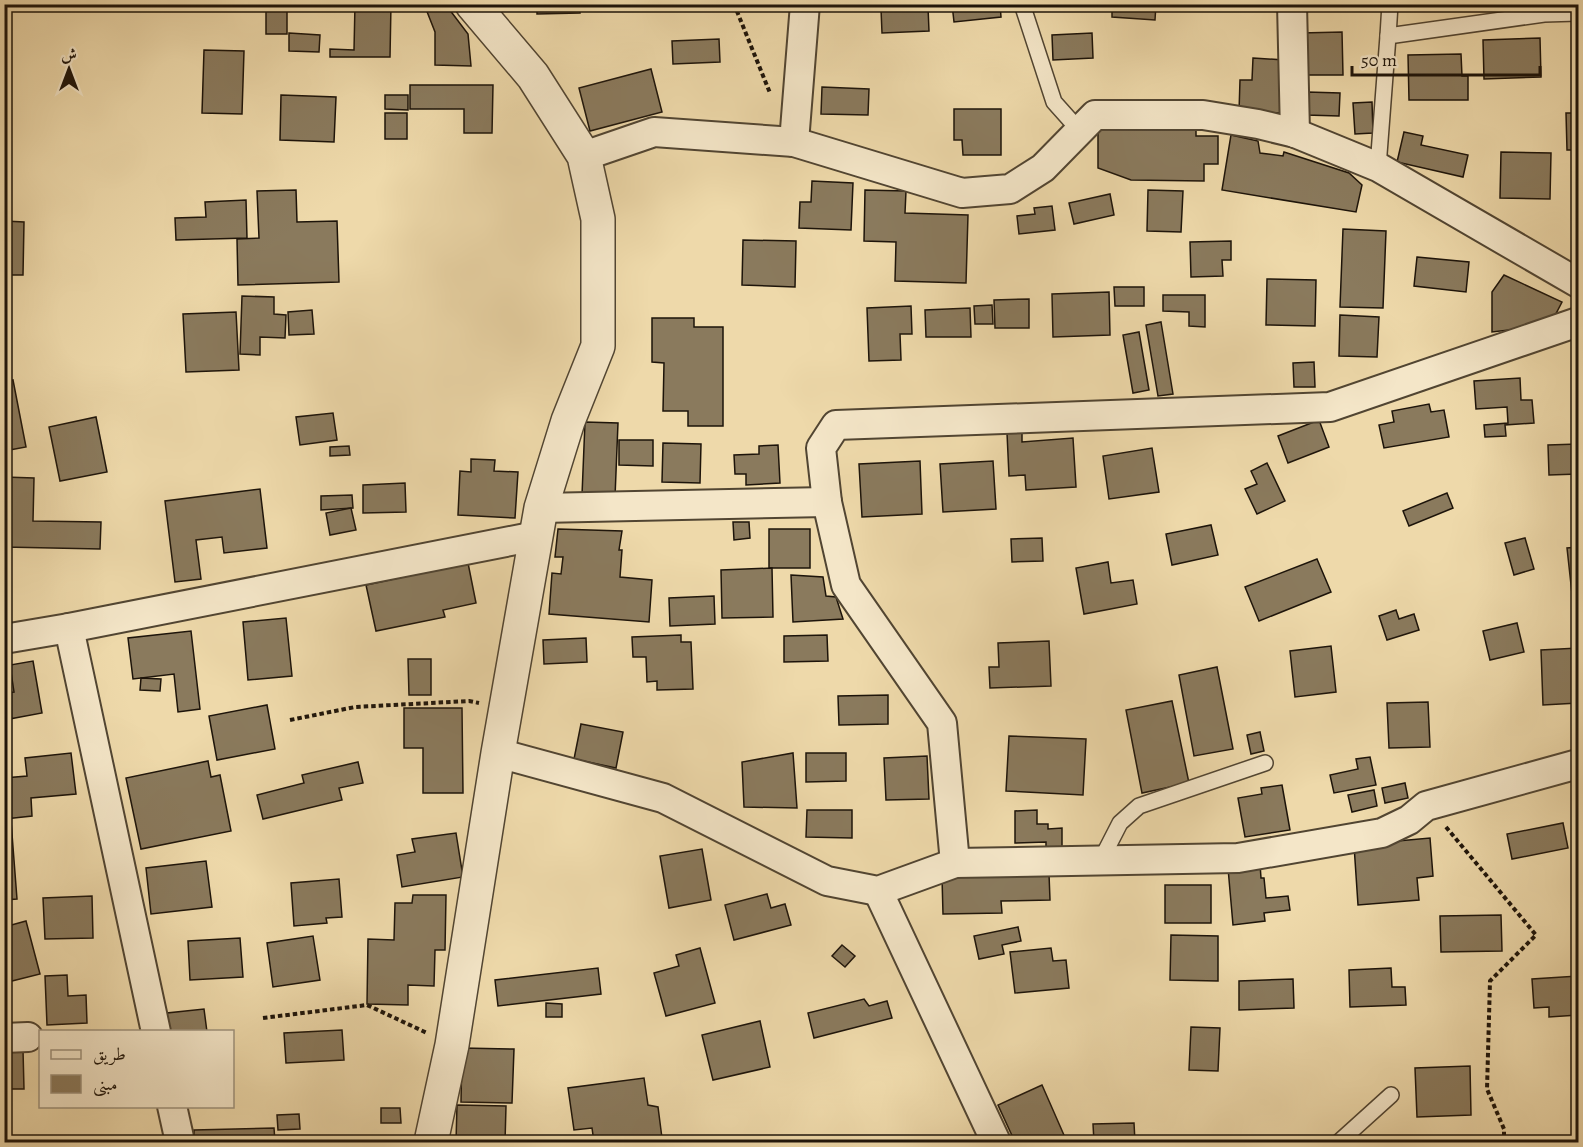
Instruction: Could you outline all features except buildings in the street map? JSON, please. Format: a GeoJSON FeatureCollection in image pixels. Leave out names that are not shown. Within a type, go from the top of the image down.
{"type":"FeatureCollection","features":[{"type":"Feature","properties":{"kind":"street"},"geometry":{"type":"LineString","coordinates":[[431,1143],[452,1045],[498,753],[539,522],[568,421],[597,346],[598,219],[584,156],[533,76],[472,4]]}},
{"type":"Feature","properties":{"kind":"street"},"geometry":{"type":"LineString","coordinates":[[794,142],[805,4]]}},
{"type":"Feature","properties":{"kind":"street"},"geometry":{"type":"LineString","coordinates":[[1292,4],[1295,133]]}},
{"type":"Feature","properties":{"kind":"street"},"geometry":{"type":"LineString","coordinates":[[584,156],[654,132],[794,142],[962,193],[1010,189],[1042,168],[1095,115],[1203,115],[1295,133],[1378,168],[1578,284]]}},
{"type":"Feature","properties":{"kind":"street"},"geometry":{"type":"LineString","coordinates":[[956,862],[942,723],[846,585],[827,502],[821,448],[836,425],[1330,408],[1578,322]]}},
{"type":"Feature","properties":{"kind":"street"},"geometry":{"type":"LineString","coordinates":[[10,643],[539,522],[827,502]]}},
{"type":"Feature","properties":{"kind":"street"},"geometry":{"type":"LineString","coordinates":[[69,628],[156,1030]]}},
{"type":"Feature","properties":{"kind":"street"},"geometry":{"type":"LineString","coordinates":[[498,753],[663,798],[827,881],[878,891],[956,862],[1238,858],[1382,832],[1409,820],[1426,806],[1578,764]]}},
{"type":"Feature","properties":{"kind":"street"},"geometry":{"type":"LineString","coordinates":[[878,891],[996,1143]]}},
{"type":"Feature","properties":{"kind":"street"},"geometry":{"type":"LineString","coordinates":[[172,1108],[180,1143]]}},
{"type":"Feature","properties":{"kind":"lane"},"geometry":{"type":"LineString","coordinates":[[1022,4],[1054,102],[1079,130]]}},
{"type":"Feature","properties":{"kind":"lane"},"geometry":{"type":"LineString","coordinates":[[1378,168],[1390,4]]}},
{"type":"Feature","properties":{"kind":"lane"},"geometry":{"type":"LineString","coordinates":[[1388,36],[1544,14],[1578,13]]}},
{"type":"Feature","properties":{"kind":"lane"},"geometry":{"type":"LineString","coordinates":[[1101,860],[1120,822],[1139,806],[1265,762]]}},
{"type":"Feature","properties":{"kind":"lane"},"geometry":{"type":"LineString","coordinates":[[1339,1143],[1391,1095]]}},
{"type":"Feature","properties":{"kind":"path"},"geometry":{"type":"LineString","coordinates":[[734,4],[770,94]]}},
{"type":"Feature","properties":{"kind":"path"},"geometry":{"type":"LineString","coordinates":[[290,720],[355,707],[469,701],[506,706]]}},
{"type":"Feature","properties":{"kind":"path"},"geometry":{"type":"LineString","coordinates":[[1409,820],[1446,827],[1536,935],[1490,981],[1487,1089],[1504,1129],[1504,1143]]}},
{"type":"Feature","properties":{"kind":"path"},"geometry":{"type":"LineString","coordinates":[[263,1018],[367,1005],[452,1045]]}}]}
